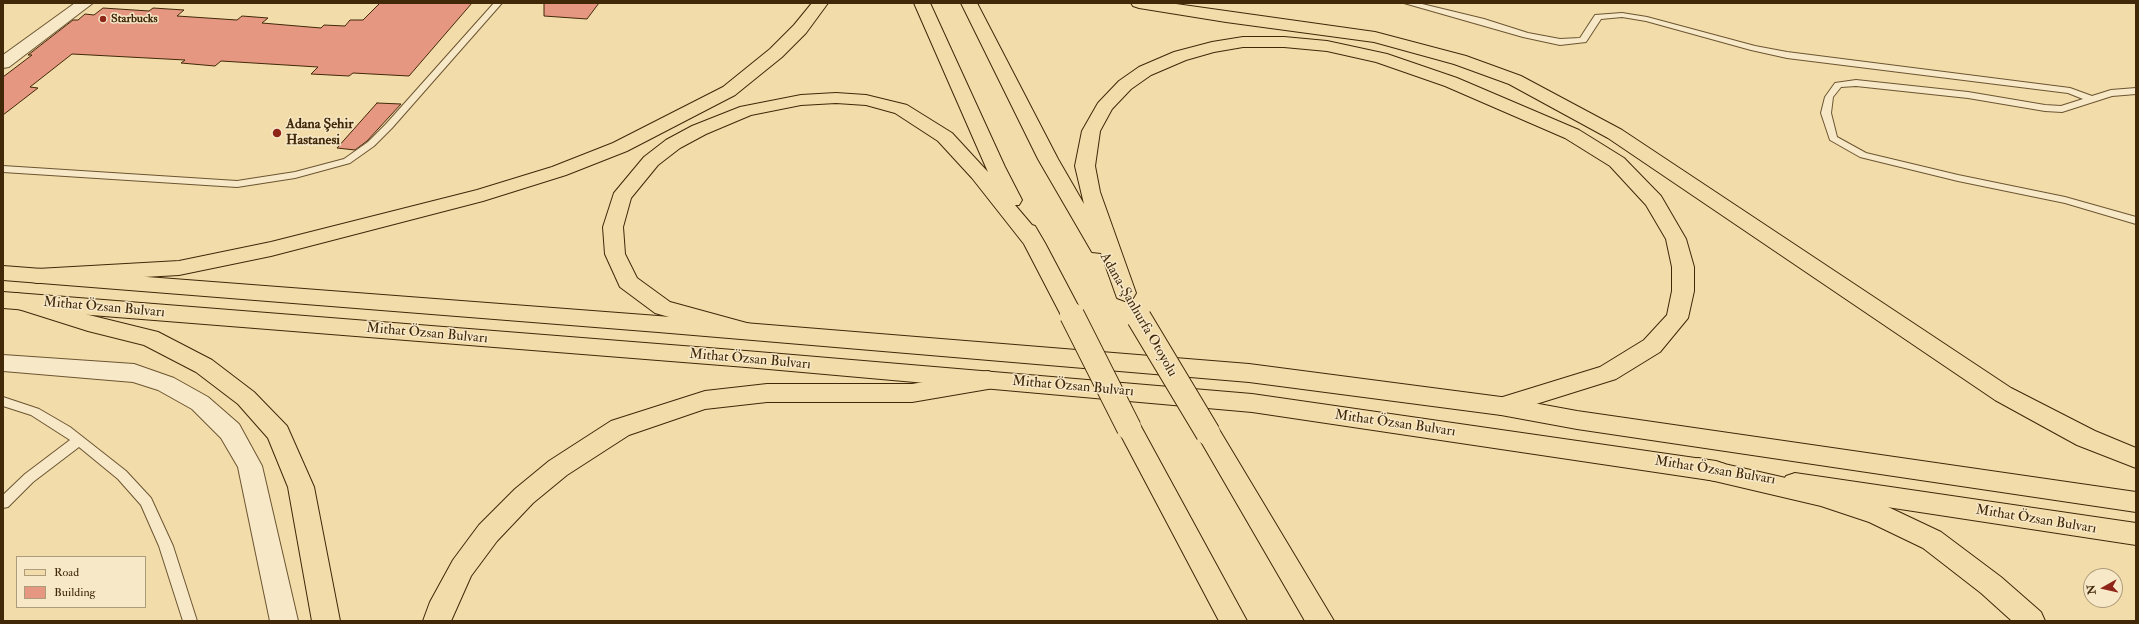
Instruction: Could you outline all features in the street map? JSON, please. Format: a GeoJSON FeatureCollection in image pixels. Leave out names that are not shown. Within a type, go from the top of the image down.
{"type":"FeatureCollection","features":[{"type":"Feature","properties":{"kind":"main road"},"geometry":{"type":"LineString","coordinates":[[37,276],[180,268],[271,249],[482,195],[559,171],[620,147],[729,90],[776,53],[800,29],[820,3]]}},
{"type":"Feature","properties":{"kind":"main road"},"geometry":{"type":"LineString","coordinates":[[922,3],[995,167],[1129,428],[1233,621]]}},
{"type":"Feature","properties":{"kind":"main road","name":"Adana-Şanlıurfa Otoyolu"},"geometry":{"type":"LineString","coordinates":[[968,3],[1048,159],[1139,318],[1320,621]]}},
{"type":"Feature","properties":{"kind":"main road"},"geometry":{"type":"LineString","coordinates":[[1139,3],[1226,17],[1375,37],[1460,60],[1515,80],[1615,134],[2003,394],[2086,438],[2136,458]]}},
{"type":"Feature","properties":{"kind":"main road"},"geometry":{"type":"LineString","coordinates":[[1125,293],[1090,192],[1084,166],[1091,131],[1104,107],[1125,85],[1145,71],[1180,56],[1212,47],[1243,42],[1284,42],[1328,46],[1381,58],[1451,82],[1572,134],[1617,162],[1654,201],[1676,239],[1683,267],[1682,298],[1677,318],[1652,346],[1608,373],[1501,406]]}},
{"type":"Feature","properties":{"kind":"main road"},"geometry":{"type":"LineString","coordinates":[[746,332],[663,308],[628,282],[615,254],[613,226],[621,197],[651,162],[673,144],[699,130],[746,111],[801,100],[836,98],[866,100],[901,109],[945,137],[979,174],[1035,243]]}},
{"type":"Feature","properties":{"kind":"main road","name":"Mithat Özsan Bulvarı"},"geometry":{"type":"LineString","coordinates":[[3,273],[1248,373],[1501,406],[1577,420],[2136,502]]}},
{"type":"Feature","properties":{"kind":"main road"},"geometry":{"type":"LineString","coordinates":[[10,301],[88,323],[150,338],[204,366],[246,398],[278,433],[301,487],[326,621]]}},
{"type":"Feature","properties":{"kind":"main road","name":"Mithat Özsan Bulvarı"},"geometry":{"type":"LineString","coordinates":[[10,301],[988,380],[1252,403],[2136,534]]}},
{"type":"Feature","properties":{"kind":"main road"},"geometry":{"type":"LineString","coordinates":[[437,621],[462,568],[488,533],[524,496],[558,468],[620,428],[704,400],[767,393],[912,393],[988,380]]}},
{"type":"Feature","properties":{"kind":"main road"},"geometry":{"type":"LineString","coordinates":[[1698,468],[1821,496],[1877,514],[1932,540],[1991,586],[2031,621]]}},
{"type":"Feature","properties":{"kind":"main road"},"geometry":{"type":"LineString","coordinates":[[1198,556],[1221,621]]}},
{"type":"Feature","properties":{"kind":"street"},"geometry":{"type":"LineString","coordinates":[[3,47],[65,3]]}},
{"type":"Feature","properties":{"kind":"street"},"geometry":{"type":"LineString","coordinates":[[3,63],[85,3]]}},
{"type":"Feature","properties":{"kind":"street"},"geometry":{"type":"LineString","coordinates":[[3,363],[134,373],[166,384],[200,403],[230,431],[250,466],[284,621]]}},
{"type":"Feature","properties":{"kind":"lane"},"geometry":{"type":"LineString","coordinates":[[3,169],[237,184],[295,175],[347,161],[371,144],[389,126],[498,3]]}},
{"type":"Feature","properties":{"kind":"lane"},"geometry":{"type":"LineString","coordinates":[[1408,3],[1560,42],[1583,40],[1598,17],[1622,15],[1647,19],[1754,48],[1787,55],[2070,91],[2093,100]]}},
{"type":"Feature","properties":{"kind":"lane"},"geometry":{"type":"LineString","coordinates":[[2136,91],[2111,93],[2062,109],[2045,108],[1968,95],[1856,83],[1838,85],[1829,97],[1826,113],[1833,138],[1864,155],[1958,178],[2071,202],[2136,221]]}},
{"type":"Feature","properties":{"kind":"lane"},"geometry":{"type":"LineString","coordinates":[[3,401],[35,412],[52,421],[122,475],[146,502],[166,546],[190,621]]}},
{"type":"Feature","properties":{"kind":"lane"},"geometry":{"type":"LineString","coordinates":[[3,503],[29,478],[78,441]]}},
{"type":"Feature","properties":{"kind":"building"},"geometry":{"type":"Polygon","coordinates":[[[380,3],[472,3],[409,76],[353,73],[349,76],[311,74],[318,67],[221,61],[215,66],[181,63],[185,60],[72,54],[30,87],[38,88],[3,115],[3,77],[32,55],[28,55],[73,20],[78,20],[85,14],[94,15],[103,8],[149,11],[153,8],[184,10],[177,16],[237,20],[242,16],[268,18],[262,23],[321,28],[324,25],[345,26],[350,20],[363,20],[380,3]]]}},
{"type":"Feature","properties":{"kind":"building"},"geometry":{"type":"Polygon","coordinates":[[[544,3],[599,3],[587,19],[544,16],[544,3]]]}},
{"type":"Feature","properties":{"kind":"building"},"geometry":{"type":"Polygon","coordinates":[[[377,103],[401,104],[367,141],[355,150],[337,148],[377,103]]]}},
{"type":"Feature","properties":{"kind":"place","name":"Starbucks"},"geometry":{"type":"Point","coordinates":[103,19]}},
{"type":"Feature","properties":{"kind":"place","name":"Adana Şehir Hastanesi"},"geometry":{"type":"Point","coordinates":[277,133]}}]}
